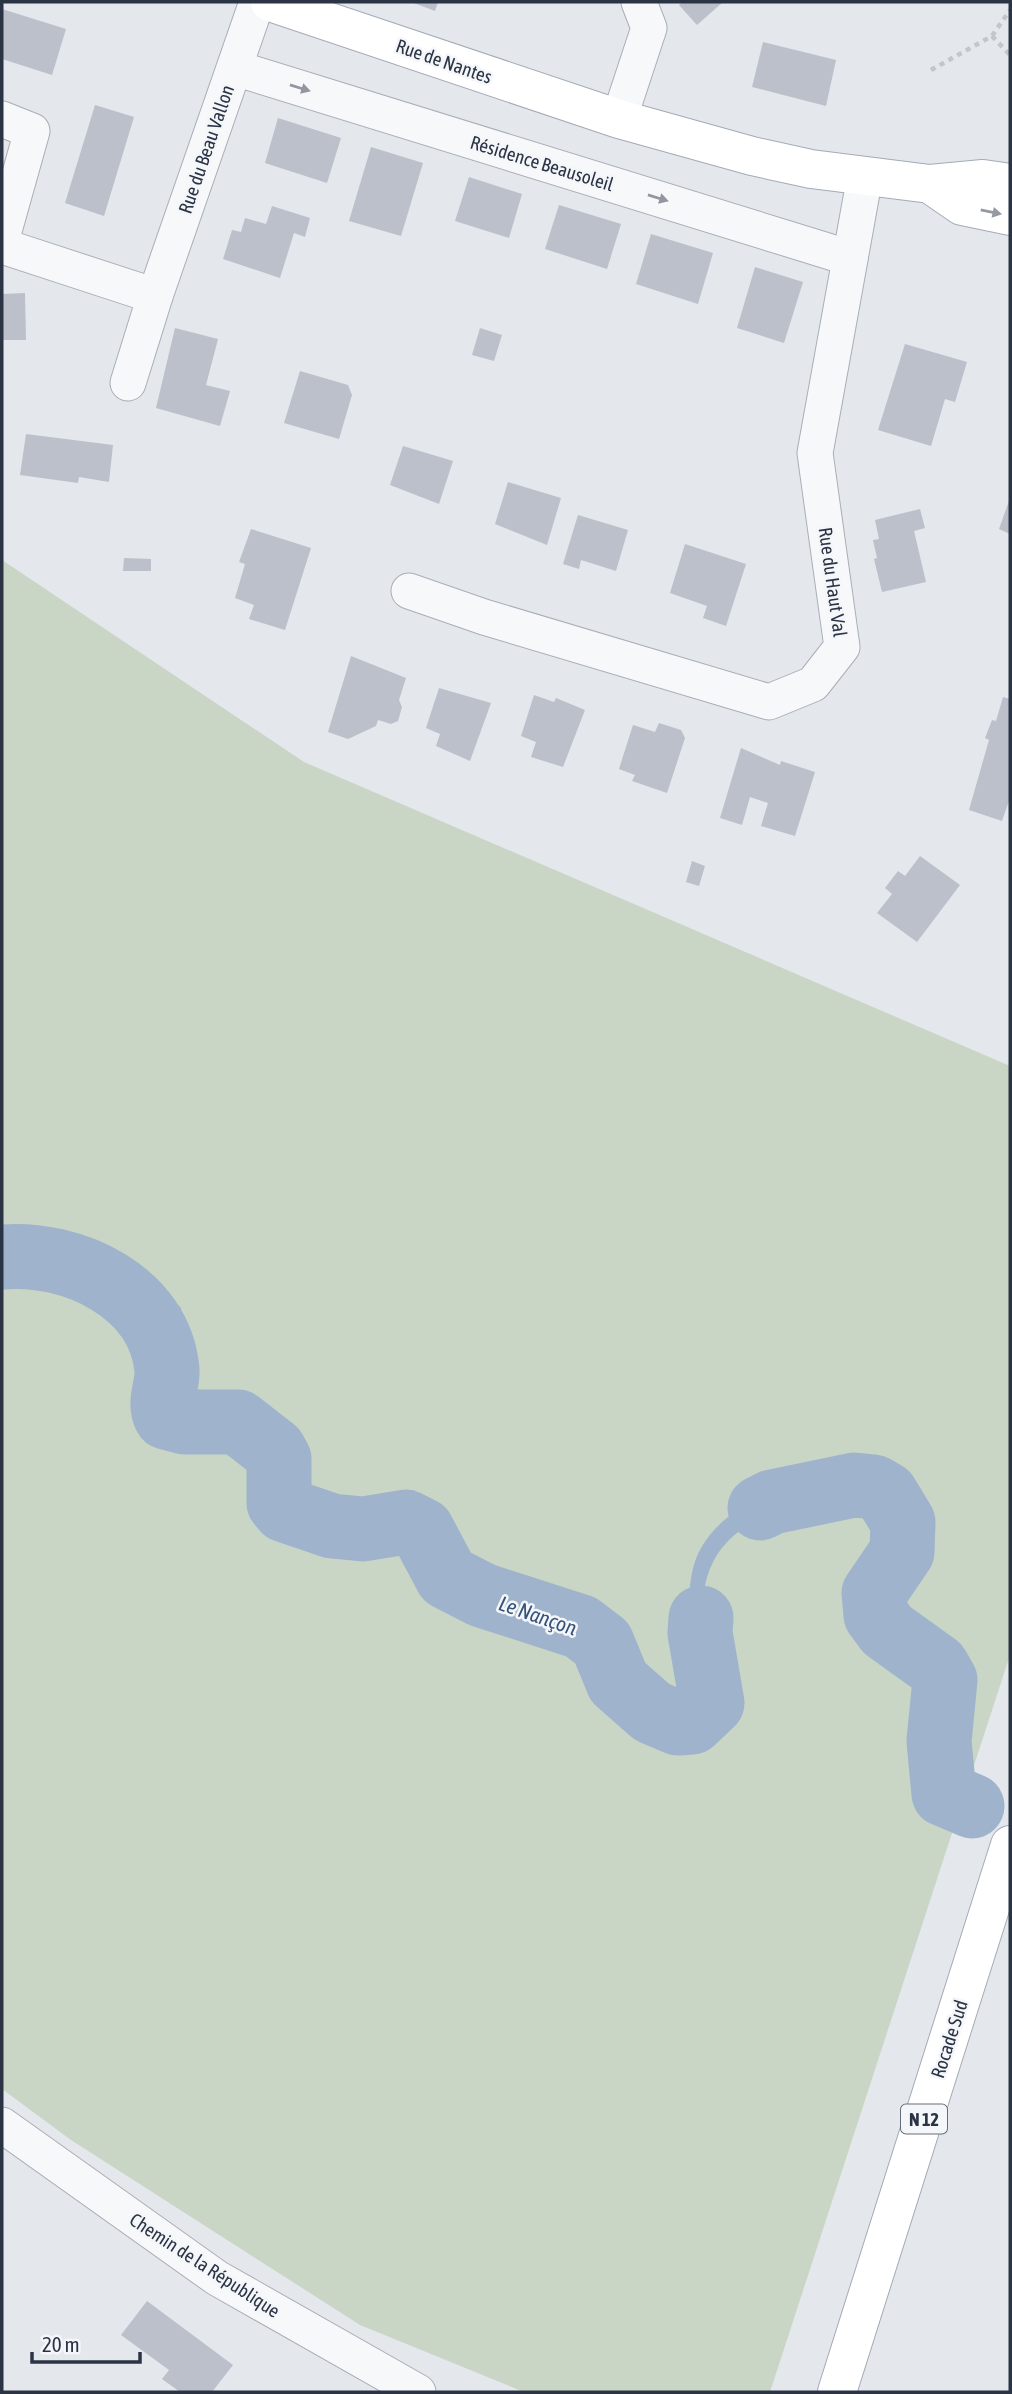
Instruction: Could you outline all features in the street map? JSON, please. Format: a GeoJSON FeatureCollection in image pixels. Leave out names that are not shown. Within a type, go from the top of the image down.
{"type":"FeatureCollection","features":[{"type":"Feature","properties":{"kind":"main road","name":"Rue de Nantes"},"geometry":{"type":"LineString","coordinates":[[270,2],[618,119],[752,156],[865,176],[930,184],[983,179],[1010,183]]}},
{"type":"Feature","properties":{"kind":"main road","name":"Rue de Nantes"},"geometry":{"type":"LineString","coordinates":[[930,184],[962,206],[1010,216]]}},
{"type":"Feature","properties":{"kind":"main road","name":"Rocade Sud"},"geometry":{"type":"LineString","coordinates":[[837,2392],[1010,1845]]}},
{"type":"Feature","properties":{"kind":"street","name":"Rue du Beau Vallon"},"geometry":{"type":"LineString","coordinates":[[128,383],[155,296],[257,2]]}},
{"type":"Feature","properties":{"kind":"street"},"geometry":{"type":"LineString","coordinates":[[618,119],[649,28],[639,2]]}},
{"type":"Feature","properties":{"kind":"street","name":"Résidence Beausoleil"},"geometry":{"type":"LineString","coordinates":[[234,68],[850,258]]}},
{"type":"Feature","properties":{"kind":"street"},"geometry":{"type":"LineString","coordinates":[[2,119],[32,131],[2,238]]}},
{"type":"Feature","properties":{"kind":"street","name":"Rue du Haut Val"},"geometry":{"type":"LineString","coordinates":[[409,591],[484,617],[769,702],[813,684],[842,646],[815,453],[865,176]]}},
{"type":"Feature","properties":{"kind":"street"},"geometry":{"type":"LineString","coordinates":[[2,246],[155,296]]}},
{"type":"Feature","properties":{"kind":"street","name":"Chemin de la République"},"geometry":{"type":"LineString","coordinates":[[2,2125],[218,2278],[418,2392]]}},
{"type":"Feature","properties":{"kind":"path"},"geometry":{"type":"LineString","coordinates":[[931,70],[992,36],[1010,10]]}},
{"type":"Feature","properties":{"kind":"path"},"geometry":{"type":"LineString","coordinates":[[992,36],[1010,55]]}},
{"type":"Feature","properties":{"kind":"green space"},"geometry":{"type":"Polygon","coordinates":[[[2,560],[304,762],[1010,1066],[1010,1655],[770,2392],[524,2392],[360,2325],[71,2140],[2,2089],[2,560]]]}},
{"type":"Feature","properties":{"kind":"water"},"geometry":{"type":"Polygon","coordinates":[[[2,1245],[78,1253],[144,1272],[181,1308],[187,1387],[179,1417],[249,1410],[301,1461],[295,1510],[356,1524],[418,1515],[443,1543],[455,1572],[474,1590],[614,1629],[623,1666],[634,1686],[661,1709],[693,1722],[707,1714],[710,1708],[693,1642],[690,1619],[691,1582],[701,1548],[713,1531],[728,1517],[764,1495],[804,1482],[844,1477],[845,1493],[779,1511],[752,1523],[731,1539],[715,1559],[705,1584],[703,1617],[707,1656],[718,1692],[719,1706],[712,1722],[683,1735],[622,1694],[602,1642],[474,1598],[446,1583],[422,1530],[364,1539],[281,1516],[283,1461],[235,1427],[167,1430],[165,1403],[172,1377],[165,1346],[153,1322],[134,1302],[112,1288],[87,1278],[59,1271],[2,1265],[2,1245]]]}},
{"type":"Feature","properties":{"kind":"building"},"geometry":{"type":"Polygon","coordinates":[[[411,2],[438,2],[435,11],[411,2]]]}},
{"type":"Feature","properties":{"kind":"building"},"geometry":{"type":"Polygon","coordinates":[[[682,2],[723,2],[697,25],[679,5],[682,2]]]}},
{"type":"Feature","properties":{"kind":"building"},"geometry":{"type":"Polygon","coordinates":[[[2,9],[66,29],[52,75],[2,59],[2,9]]]}},
{"type":"Feature","properties":{"kind":"building"},"geometry":{"type":"Polygon","coordinates":[[[763,42],[836,60],[826,106],[752,87],[763,42]]]}},
{"type":"Feature","properties":{"kind":"building"},"geometry":{"type":"Polygon","coordinates":[[[95,105],[134,117],[104,216],[65,203],[95,105]]]}},
{"type":"Feature","properties":{"kind":"building"},"geometry":{"type":"Polygon","coordinates":[[[278,118],[341,138],[327,183],[265,163],[278,118]]]}},
{"type":"Feature","properties":{"kind":"building"},"geometry":{"type":"Polygon","coordinates":[[[371,147],[423,163],[401,236],[349,221],[371,147]]]}},
{"type":"Feature","properties":{"kind":"building"},"geometry":{"type":"Polygon","coordinates":[[[469,177],[522,194],[509,238],[455,221],[469,177]]]}},
{"type":"Feature","properties":{"kind":"building"},"geometry":{"type":"Polygon","coordinates":[[[559,205],[621,224],[607,269],[545,249],[559,205]]]}},
{"type":"Feature","properties":{"kind":"building"},"geometry":{"type":"Polygon","coordinates":[[[272,206],[310,218],[305,237],[294,233],[280,278],[223,259],[232,230],[241,232],[245,218],[266,224],[272,206]]]}},
{"type":"Feature","properties":{"kind":"building"},"geometry":{"type":"Polygon","coordinates":[[[651,234],[713,253],[698,304],[636,284],[651,234]]]}},
{"type":"Feature","properties":{"kind":"building"},"geometry":{"type":"Polygon","coordinates":[[[755,267],[803,282],[784,343],[737,328],[755,267]]]}},
{"type":"Feature","properties":{"kind":"building"},"geometry":{"type":"Polygon","coordinates":[[[25,293],[26,340],[2,340],[2,294],[25,293]]]}},
{"type":"Feature","properties":{"kind":"building"},"geometry":{"type":"Polygon","coordinates":[[[175,328],[218,339],[206,385],[230,391],[220,426],[156,408],[175,328]]]}},
{"type":"Feature","properties":{"kind":"building"},"geometry":{"type":"Polygon","coordinates":[[[480,328],[502,335],[494,361],[472,355],[480,328]]]}},
{"type":"Feature","properties":{"kind":"building"},"geometry":{"type":"Polygon","coordinates":[[[905,344],[967,362],[955,402],[945,399],[931,446],[878,430],[905,344]]]}},
{"type":"Feature","properties":{"kind":"building"},"geometry":{"type":"Polygon","coordinates":[[[300,371],[348,385],[352,395],[339,439],[284,423],[300,371]]]}},
{"type":"Feature","properties":{"kind":"building"},"geometry":{"type":"Polygon","coordinates":[[[26,434],[113,445],[109,482],[79,477],[78,483],[20,475],[26,434]]]}},
{"type":"Feature","properties":{"kind":"building"},"geometry":{"type":"Polygon","coordinates":[[[403,446],[453,461],[439,504],[390,485],[403,446]]]}},
{"type":"Feature","properties":{"kind":"building"},"geometry":{"type":"Polygon","coordinates":[[[508,482],[561,498],[547,545],[495,524],[508,482]]]}},
{"type":"Feature","properties":{"kind":"building"},"geometry":{"type":"Polygon","coordinates":[[[1010,498],[1010,534],[999,529],[1010,498]]]}},
{"type":"Feature","properties":{"kind":"building"},"geometry":{"type":"Polygon","coordinates":[[[920,509],[925,528],[914,531],[926,582],[882,592],[874,559],[877,558],[873,540],[879,539],[875,520],[920,509]]]}},
{"type":"Feature","properties":{"kind":"building"},"geometry":{"type":"Polygon","coordinates":[[[578,515],[628,530],[616,571],[581,560],[579,569],[563,564],[578,515]]]}},
{"type":"Feature","properties":{"kind":"building"},"geometry":{"type":"Polygon","coordinates":[[[251,529],[311,548],[285,630],[249,619],[254,605],[235,598],[245,564],[239,562],[251,529]]]}},
{"type":"Feature","properties":{"kind":"building"},"geometry":{"type":"Polygon","coordinates":[[[685,544],[746,564],[726,626],[703,618],[707,606],[670,593],[685,544]]]}},
{"type":"Feature","properties":{"kind":"building"},"geometry":{"type":"Polygon","coordinates":[[[124,558],[151,559],[151,571],[123,571],[124,558]]]}},
{"type":"Feature","properties":{"kind":"building"},"geometry":{"type":"Polygon","coordinates":[[[351,656],[406,678],[399,700],[402,707],[398,721],[391,724],[378,720],[376,726],[348,739],[328,732],[351,656]]]}},
{"type":"Feature","properties":{"kind":"building"},"geometry":{"type":"Polygon","coordinates":[[[439,688],[491,703],[470,761],[436,746],[440,734],[426,728],[439,688]]]}},
{"type":"Feature","properties":{"kind":"building"},"geometry":{"type":"Polygon","coordinates":[[[534,695],[554,702],[556,698],[585,710],[563,767],[531,757],[536,742],[521,736],[534,695]]]}},
{"type":"Feature","properties":{"kind":"building"},"geometry":{"type":"Polygon","coordinates":[[[1003,697],[1010,699],[1010,798],[1002,821],[969,810],[989,740],[985,738],[992,720],[996,721],[1003,697]]]}},
{"type":"Feature","properties":{"kind":"building"},"geometry":{"type":"Polygon","coordinates":[[[659,723],[681,730],[685,738],[667,793],[632,781],[635,775],[619,769],[633,725],[655,732],[659,723]]]}},
{"type":"Feature","properties":{"kind":"building"},"geometry":{"type":"Polygon","coordinates":[[[741,748],[780,765],[781,761],[815,772],[795,836],[761,826],[768,803],[750,797],[742,825],[720,818],[741,748]]]}},
{"type":"Feature","properties":{"kind":"building"},"geometry":{"type":"Polygon","coordinates":[[[920,856],[960,885],[917,942],[877,913],[892,894],[885,888],[898,871],[905,876],[920,856]]]}},
{"type":"Feature","properties":{"kind":"building"},"geometry":{"type":"Polygon","coordinates":[[[692,861],[705,866],[699,886],[686,882],[692,861]]]}},
{"type":"Feature","properties":{"kind":"building"},"geometry":{"type":"Polygon","coordinates":[[[147,2301],[233,2365],[212,2392],[180,2392],[162,2379],[169,2370],[121,2335],[147,2301]]]}},
{"type":"Feature","properties":{"kind":"waterway","name":"Le Nançon"},"geometry":{"type":"LineString","coordinates":[[2,1257],[57,1261],[108,1282],[130,1298],[148,1319],[161,1343],[167,1370],[163,1400],[166,1417],[185,1422],[238,1422],[274,1450],[279,1459],[279,1503],[285,1510],[332,1526],[363,1529],[406,1522],[422,1530],[447,1577],[482,1595],[581,1627],[602,1643],[618,1682],[652,1712],[678,1723],[692,1722],[712,1703],[700,1633],[701,1618]]}},
{"type":"Feature","properties":{"kind":"waterway","name":"Le Nançon"},"geometry":{"type":"LineString","coordinates":[[760,1508],[772,1502],[854,1485],[874,1487],[886,1494],[903,1522],[902,1552],[874,1593],[876,1615],[887,1630],[937,1666],[945,1680],[939,1741],[944,1794],[972,1806]]}}]}
